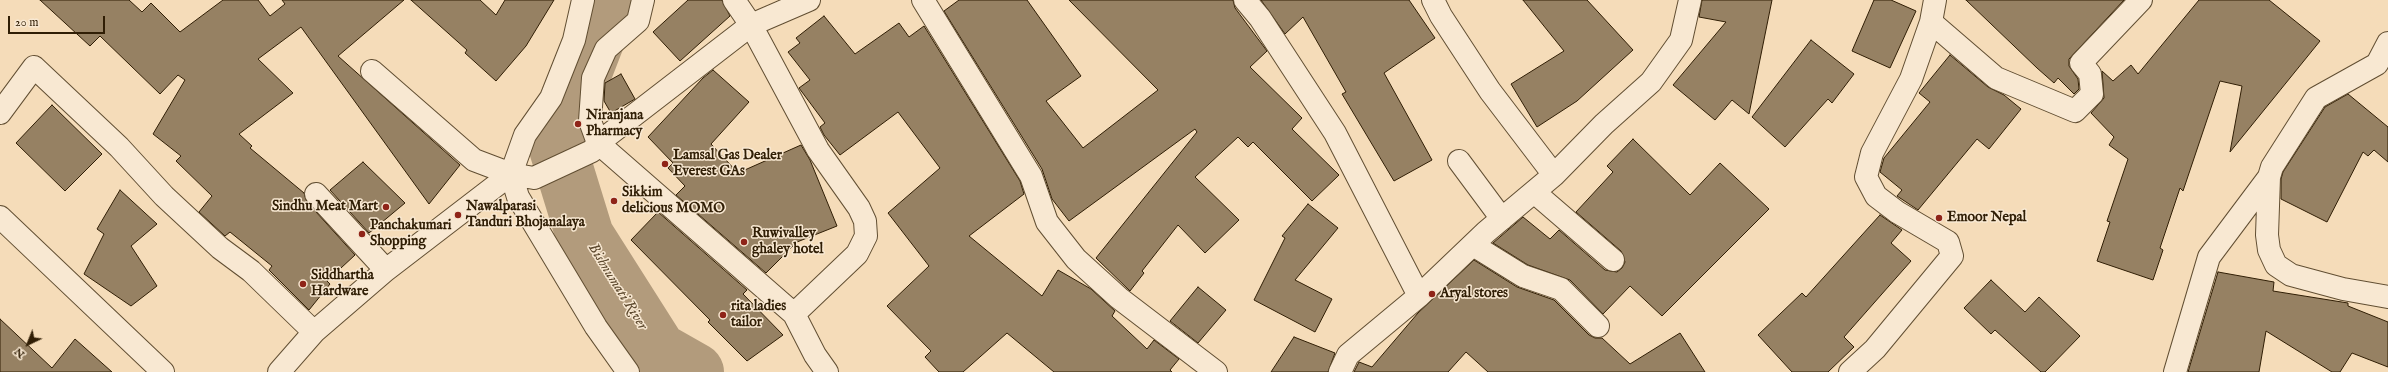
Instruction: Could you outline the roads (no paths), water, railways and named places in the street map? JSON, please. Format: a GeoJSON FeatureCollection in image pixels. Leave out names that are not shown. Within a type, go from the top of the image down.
{"type":"FeatureCollection","features":[{"type":"Feature","properties":{"kind":"street"},"geometry":{"type":"LineString","coordinates":[[583,0],[574,40],[551,98],[525,135],[512,174],[518,197],[596,327],[628,372]]}},
{"type":"Feature","properties":{"kind":"street"},"geometry":{"type":"LineString","coordinates":[[643,0],[638,21],[606,48],[593,78],[590,120],[595,147],[794,314],[815,355],[827,372]]}},
{"type":"Feature","properties":{"kind":"street"},"geometry":{"type":"LineString","coordinates":[[734,0],[751,25],[818,150],[859,208],[865,221],[866,236],[857,254],[794,314]]}},
{"type":"Feature","properties":{"kind":"street"},"geometry":{"type":"LineString","coordinates":[[372,71],[474,160],[512,174],[534,178],[595,147],[751,25],[808,0]]}},
{"type":"Feature","properties":{"kind":"street"},"geometry":{"type":"LineString","coordinates":[[923,0],[1031,176],[1047,222],[1076,259],[1119,298],[1216,372]]}},
{"type":"Feature","properties":{"kind":"street"},"geometry":{"type":"LineString","coordinates":[[1245,0],[1260,18],[1335,133],[1420,296]]}},
{"type":"Feature","properties":{"kind":"street"},"geometry":{"type":"LineString","coordinates":[[1433,0],[1441,16],[1490,91],[1554,175]]}},
{"type":"Feature","properties":{"kind":"street"},"geometry":{"type":"LineString","coordinates":[[1340,372],[1348,355],[1420,296],[1473,245],[1554,175],[1604,124],[1651,82],[1681,40],[1690,0]]}},
{"type":"Feature","properties":{"kind":"street"},"geometry":{"type":"LineString","coordinates":[[1850,372],[1875,350],[1952,256],[1948,242],[1897,212],[1876,196],[1866,177],[1872,154],[1911,79],[1931,22],[1935,0]]}},
{"type":"Feature","properties":{"kind":"street"},"geometry":{"type":"LineString","coordinates":[[1931,22],[1996,78],[2075,111],[2092,94],[2090,74],[2081,63],[2141,0]]}},
{"type":"Feature","properties":{"kind":"street"},"geometry":{"type":"LineString","coordinates":[[2388,43],[2377,64],[2316,98],[2272,167],[2269,177],[2266,235],[2269,250],[2276,265],[2291,275],[2343,289],[2388,297]]}},
{"type":"Feature","properties":{"kind":"street"},"geometry":{"type":"LineString","coordinates":[[0,113],[34,67],[119,147],[164,196],[220,248],[251,271],[314,332]]}},
{"type":"Feature","properties":{"kind":"street"},"geometry":{"type":"LineString","coordinates":[[1459,161],[1502,219]]}},
{"type":"Feature","properties":{"kind":"street"},"geometry":{"type":"LineString","coordinates":[[279,372],[314,332],[386,270],[512,174]]}},
{"type":"Feature","properties":{"kind":"street"},"geometry":{"type":"LineString","coordinates":[[2175,372],[2210,257],[2269,177]]}},
{"type":"Feature","properties":{"kind":"street"},"geometry":{"type":"LineString","coordinates":[[1534,192],[1613,260]]}},
{"type":"Feature","properties":{"kind":"street"},"geometry":{"type":"LineString","coordinates":[[316,194],[386,270]]}},
{"type":"Feature","properties":{"kind":"street"},"geometry":{"type":"LineString","coordinates":[[0,217],[163,372]]}},
{"type":"Feature","properties":{"kind":"street"},"geometry":{"type":"LineString","coordinates":[[1473,245],[1523,276],[1561,289],[1598,326]]}},
{"type":"Feature","properties":{"kind":"waterway","name":"Bishnumati River"},"geometry":{"type":"LineString","coordinates":[[611,0],[556,142],[585,236],[658,351],[695,372]]}},
{"type":"Feature","properties":{"kind":"place","name":"Niranjana Pharmacy"},"geometry":{"type":"Point","coordinates":[578,124]}},
{"type":"Feature","properties":{"kind":"place","name":"Lamsal Gas Dealer Everest GAs"},"geometry":{"type":"Point","coordinates":[665,164]}},
{"type":"Feature","properties":{"kind":"place","name":"Sikkim delicious MOMO"},"geometry":{"type":"Point","coordinates":[614,201]}},
{"type":"Feature","properties":{"kind":"place","name":"Sindhu Meat Mart"},"geometry":{"type":"Point","coordinates":[386,207]}},
{"type":"Feature","properties":{"kind":"place","name":"Nawalparasi Tanduri Bhojanalaya"},"geometry":{"type":"Point","coordinates":[458,215]}},
{"type":"Feature","properties":{"kind":"place","name":"Emoor Nepal"},"geometry":{"type":"Point","coordinates":[1939,218]}},
{"type":"Feature","properties":{"kind":"place","name":"Panchakumari Shopping"},"geometry":{"type":"Point","coordinates":[362,234]}},
{"type":"Feature","properties":{"kind":"place","name":"Ruwivalley ghaley hotel"},"geometry":{"type":"Point","coordinates":[744,242]}},
{"type":"Feature","properties":{"kind":"place","name":"Siddhartha Hardware"},"geometry":{"type":"Point","coordinates":[303,284]}},
{"type":"Feature","properties":{"kind":"place","name":"Aryal stores"},"geometry":{"type":"Point","coordinates":[1432,294]}},
{"type":"Feature","properties":{"kind":"place","name":"rita ladies tailor"},"geometry":{"type":"Point","coordinates":[723,315]}}]}
